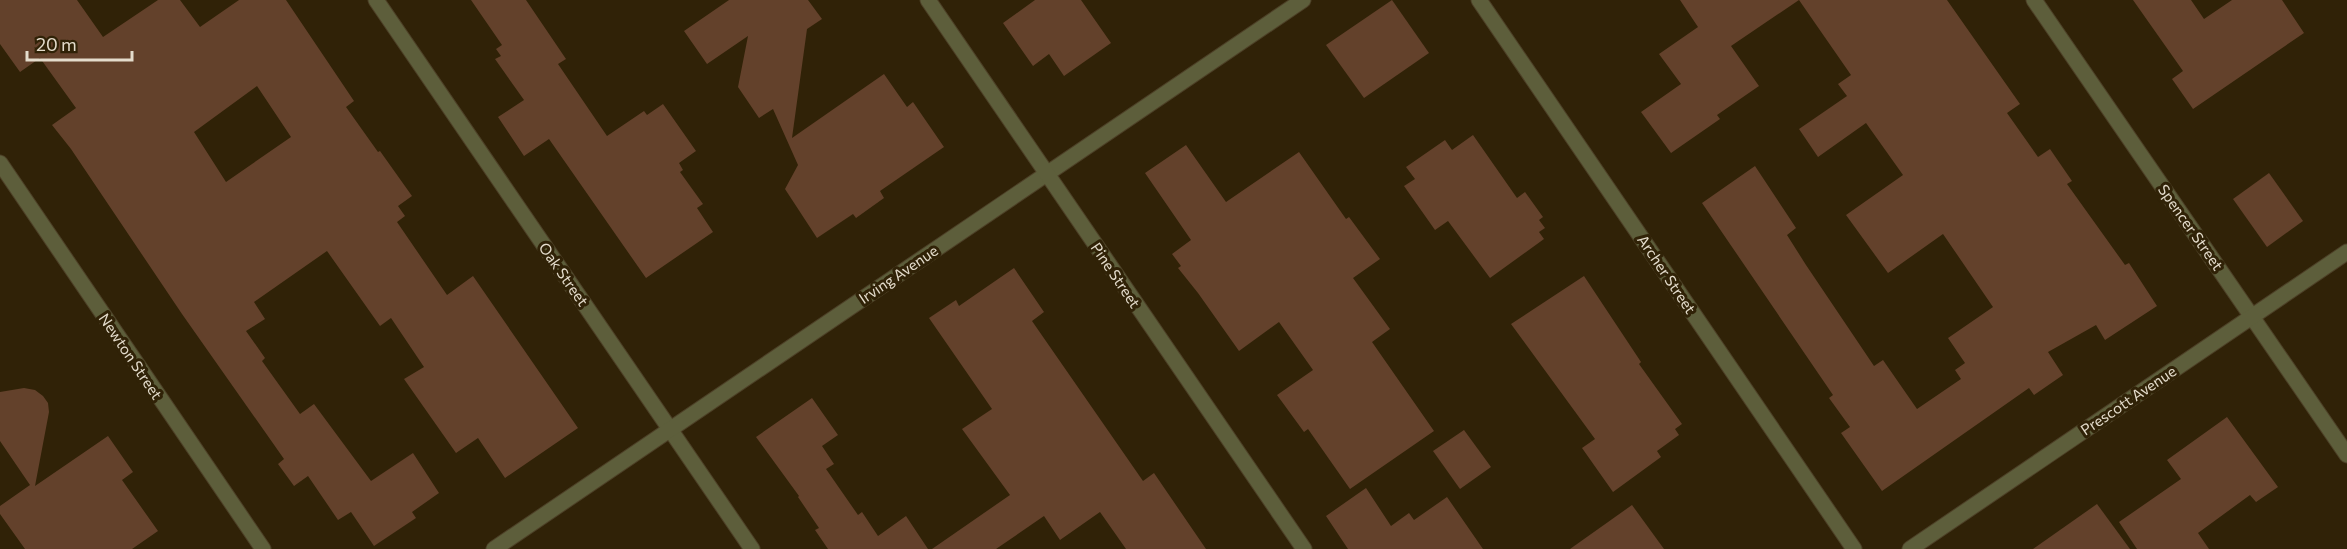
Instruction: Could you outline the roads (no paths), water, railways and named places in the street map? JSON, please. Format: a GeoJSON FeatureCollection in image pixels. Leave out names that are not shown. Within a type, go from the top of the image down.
{"type":"FeatureCollection","features":[{"type":"Feature","properties":{"kind":"street","name":"Oak Street"},"geometry":{"type":"LineString","coordinates":[[376,0],[752,549]]}},
{"type":"Feature","properties":{"kind":"street","name":"Pine Street"},"geometry":{"type":"LineString","coordinates":[[928,0],[1304,549]]}},
{"type":"Feature","properties":{"kind":"street","name":"Irving Avenue"},"geometry":{"type":"LineString","coordinates":[[494,549],[1303,0]]}},
{"type":"Feature","properties":{"kind":"street","name":"Archer Street"},"geometry":{"type":"LineString","coordinates":[[1479,0],[1854,549]]}},
{"type":"Feature","properties":{"kind":"street","name":"Spencer Street"},"geometry":{"type":"LineString","coordinates":[[2034,0],[2347,455]]}},
{"type":"Feature","properties":{"kind":"street","name":"Newton Street"},"geometry":{"type":"LineString","coordinates":[[0,163],[263,549]]}},
{"type":"Feature","properties":{"kind":"street","name":"Prescott Avenue"},"geometry":{"type":"LineString","coordinates":[[1910,549],[2347,252]]}}]}
